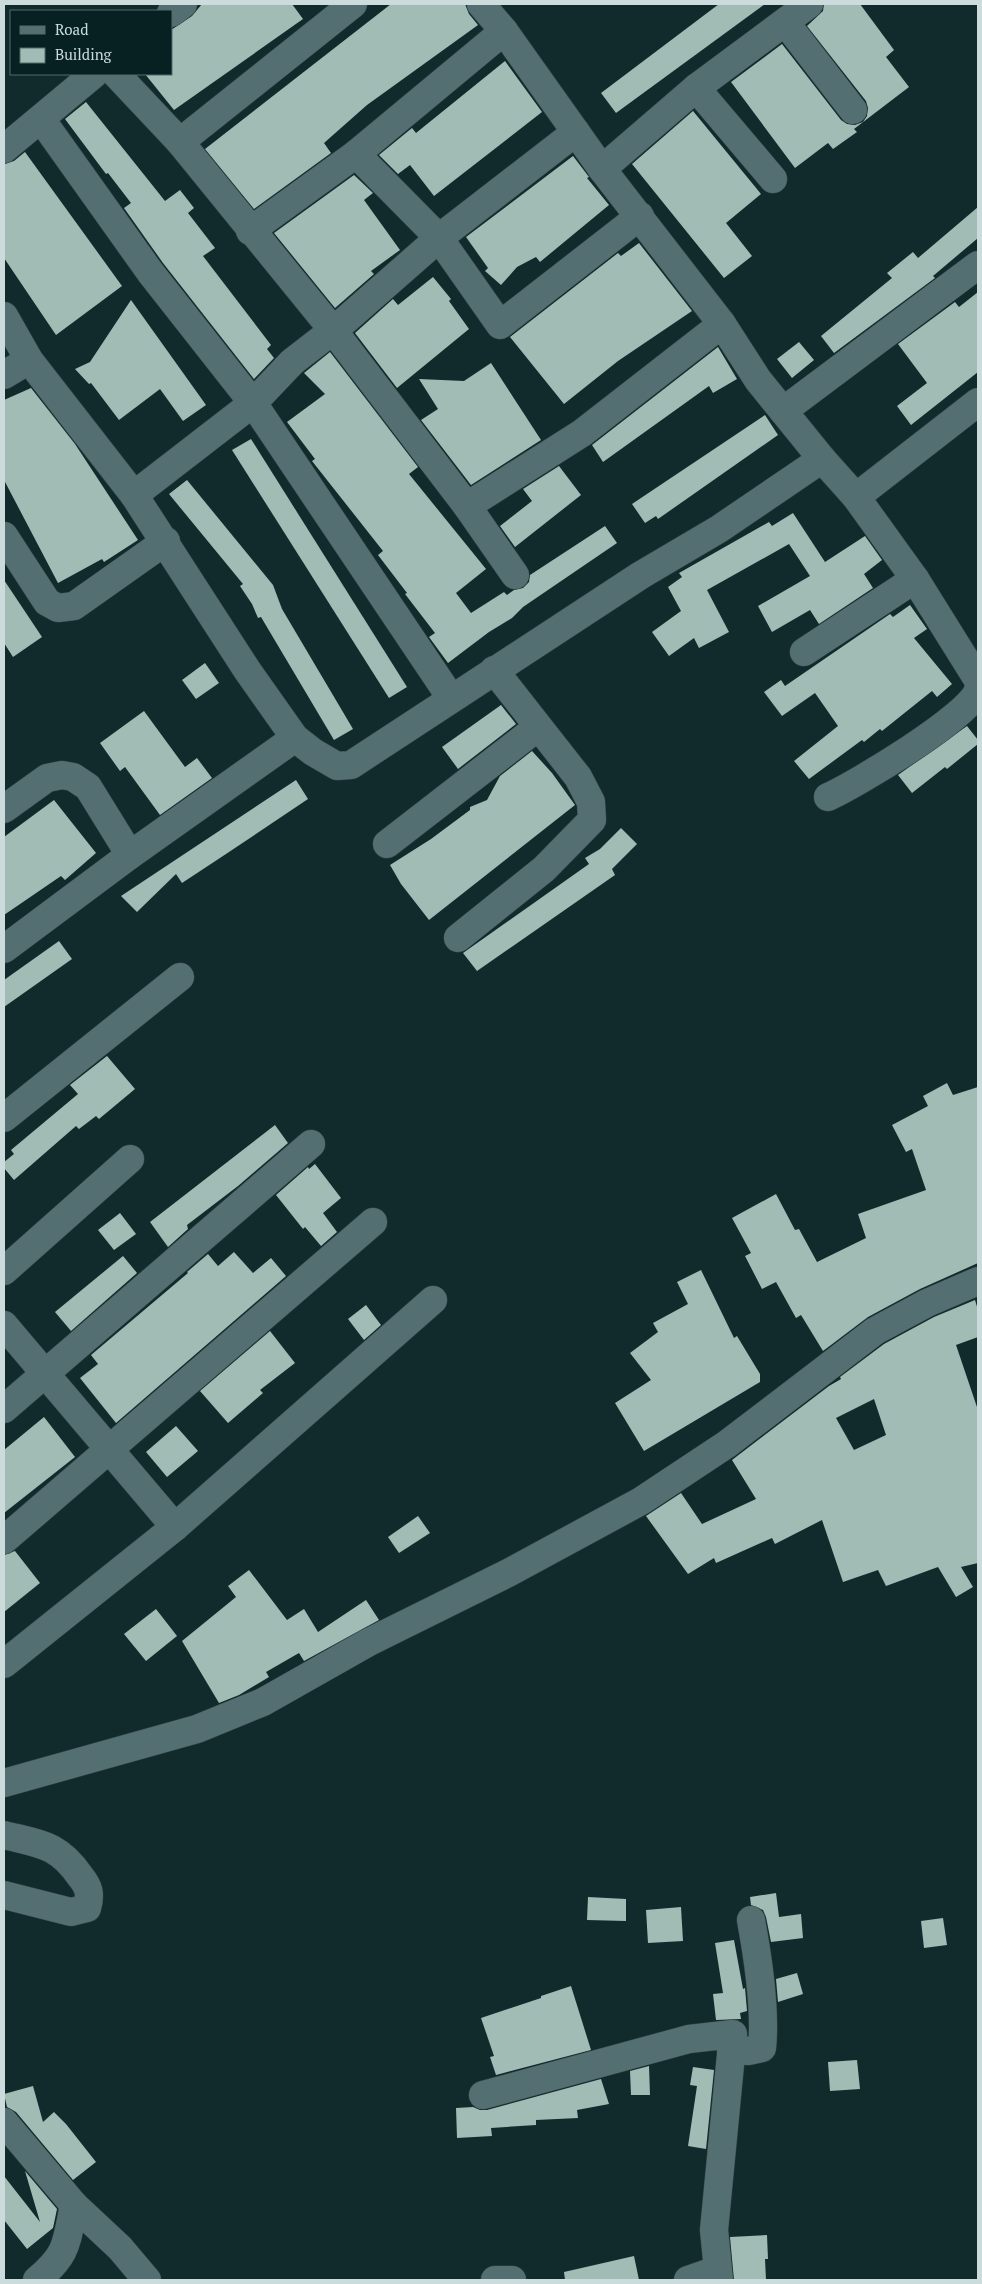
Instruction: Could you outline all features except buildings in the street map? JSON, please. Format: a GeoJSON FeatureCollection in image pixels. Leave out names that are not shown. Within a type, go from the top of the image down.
{"type":"FeatureCollection","features":[{"type":"Feature","properties":{"kind":"street"},"geometry":{"type":"LineString","coordinates":[[172,12],[184,4]]}},
{"type":"Feature","properties":{"kind":"street"},"geometry":{"type":"LineString","coordinates":[[180,142],[353,4]]}},
{"type":"Feature","properties":{"kind":"street"},"geometry":{"type":"LineString","coordinates":[[481,4],[504,31],[602,169],[722,324],[758,380],[856,498],[916,579],[978,680]]}},
{"type":"Feature","properties":{"kind":"street"},"geometry":{"type":"LineString","coordinates":[[602,169],[696,88],[809,4]]}},
{"type":"Feature","properties":{"kind":"street"},"geometry":{"type":"LineString","coordinates":[[786,22],[853,110]]}},
{"type":"Feature","properties":{"kind":"street"},"geometry":{"type":"LineString","coordinates":[[250,231],[356,154],[504,31]]}},
{"type":"Feature","properties":{"kind":"street"},"geometry":{"type":"LineString","coordinates":[[4,149],[93,75]]}},
{"type":"Feature","properties":{"kind":"street"},"geometry":{"type":"LineString","coordinates":[[117,75],[180,142],[250,231],[332,330],[467,506],[515,575]]}},
{"type":"Feature","properties":{"kind":"street"},"geometry":{"type":"LineString","coordinates":[[696,88],[773,179]]}},
{"type":"Feature","properties":{"kind":"street"},"geometry":{"type":"LineString","coordinates":[[41,119],[150,272],[253,403],[452,698]]}},
{"type":"Feature","properties":{"kind":"street"},"geometry":{"type":"LineString","coordinates":[[134,495],[253,403],[292,362],[341,324],[439,238],[576,132]]}},
{"type":"Feature","properties":{"kind":"street"},"geometry":{"type":"LineString","coordinates":[[356,154],[439,238],[500,325],[640,216]]}},
{"type":"Feature","properties":{"kind":"street"},"geometry":{"type":"LineString","coordinates":[[783,411],[978,265]]}},
{"type":"Feature","properties":{"kind":"street"},"geometry":{"type":"LineString","coordinates":[[4,316],[29,360],[134,495],[247,670],[295,738],[313,752],[337,766],[351,765],[641,575],[719,529],[822,459]]}},
{"type":"Feature","properties":{"kind":"street"},"geometry":{"type":"LineString","coordinates":[[467,506],[582,434],[722,324]]}},
{"type":"Feature","properties":{"kind":"street"},"geometry":{"type":"LineString","coordinates":[[4,374],[29,360]]}},
{"type":"Feature","properties":{"kind":"street"},"geometry":{"type":"LineString","coordinates":[[856,498],[978,402]]}},
{"type":"Feature","properties":{"kind":"street"},"geometry":{"type":"LineString","coordinates":[[4,536],[47,602],[58,608],[74,606],[166,542]]}},
{"type":"Feature","properties":{"kind":"street"},"geometry":{"type":"LineString","coordinates":[[804,652],[916,579]]}},
{"type":"Feature","properties":{"kind":"street"},"geometry":{"type":"LineString","coordinates":[[458,938],[544,869],[592,820],[591,802],[578,777],[494,670]]}},
{"type":"Feature","properties":{"kind":"street"},"geometry":{"type":"LineString","coordinates":[[828,797],[847,789],[937,730],[966,708],[977,696],[978,690]]}},
{"type":"Feature","properties":{"kind":"street"},"geometry":{"type":"LineString","coordinates":[[386,844],[538,727]]}},
{"type":"Feature","properties":{"kind":"street"},"geometry":{"type":"LineString","coordinates":[[4,949],[130,855],[295,738]]}},
{"type":"Feature","properties":{"kind":"street"},"geometry":{"type":"LineString","coordinates":[[4,809],[47,778],[62,775],[73,777],[88,787],[130,855]]}},
{"type":"Feature","properties":{"kind":"street"},"geometry":{"type":"LineString","coordinates":[[4,1118],[180,977]]}},
{"type":"Feature","properties":{"kind":"street"},"geometry":{"type":"LineString","coordinates":[[4,1410],[311,1144]]}},
{"type":"Feature","properties":{"kind":"street"},"geometry":{"type":"LineString","coordinates":[[4,1271],[130,1159]]}},
{"type":"Feature","properties":{"kind":"street"},"geometry":{"type":"LineString","coordinates":[[4,1540],[373,1222]]}},
{"type":"Feature","properties":{"kind":"street"},"geometry":{"type":"LineString","coordinates":[[4,1783],[197,1729],[263,1702],[369,1642],[510,1572],[641,1501],[727,1444],[875,1331],[927,1303],[978,1281]]}},
{"type":"Feature","properties":{"kind":"street"},"geometry":{"type":"LineString","coordinates":[[4,1664],[175,1527],[433,1300]]}},
{"type":"Feature","properties":{"kind":"street"},"geometry":{"type":"LineString","coordinates":[[4,1325],[175,1527]]}},
{"type":"Feature","properties":{"kind":"street"},"geometry":{"type":"LineString","coordinates":[[4,1835],[47,1846],[68,1858],[90,1888],[90,1899],[87,1908],[71,1912],[4,1895]]}},
{"type":"Feature","properties":{"kind":"street"},"geometry":{"type":"LineString","coordinates":[[732,2050],[748,2051],[762,2048],[758,1960],[751,1920]]}},
{"type":"Feature","properties":{"kind":"street"},"geometry":{"type":"LineString","coordinates":[[483,2095],[689,2039],[733,2034],[714,2230],[718,2275],[688,2280]]}},
{"type":"Feature","properties":{"kind":"street"},"geometry":{"type":"LineString","coordinates":[[4,2122],[74,2205],[120,2248],[147,2280]]}},
{"type":"Feature","properties":{"kind":"street"},"geometry":{"type":"LineString","coordinates":[[37,2280],[56,2264],[65,2248],[74,2205]]}},
{"type":"Feature","properties":{"kind":"street"},"geometry":{"type":"LineString","coordinates":[[495,2280],[512,2280]]}}]}
